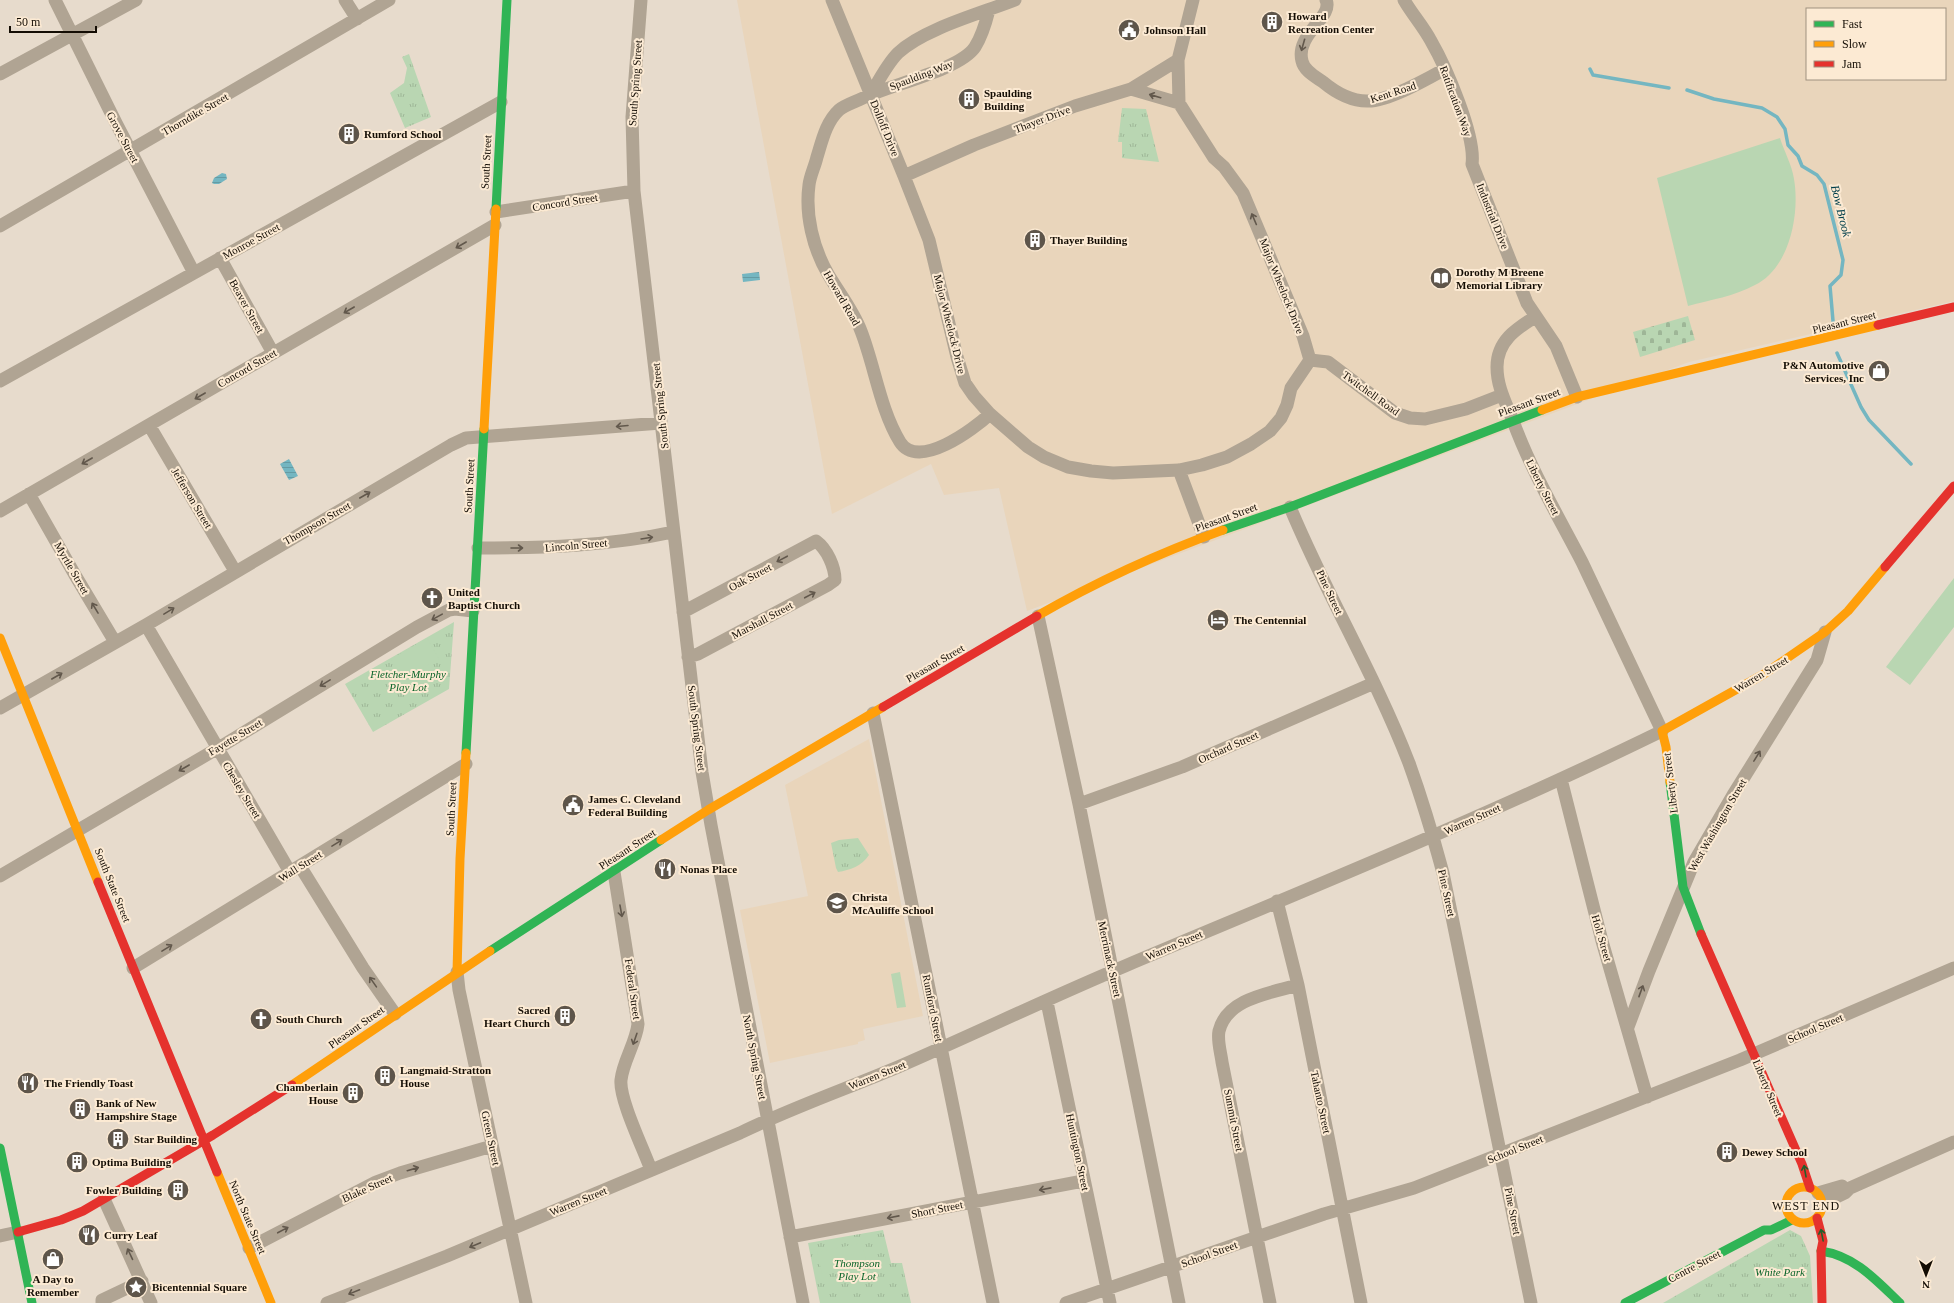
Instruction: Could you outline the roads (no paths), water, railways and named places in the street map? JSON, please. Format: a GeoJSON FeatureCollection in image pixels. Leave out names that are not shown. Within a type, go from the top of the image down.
{"type":"FeatureCollection","features":[{"type":"Feature","properties":{"kind":"main road","name":"South Street"},"geometry":{"type":"LineString","coordinates":[[457,972],[460,859],[507,0]]}},
{"type":"Feature","properties":{"kind":"main road","name":"Pleasant Street"},"geometry":{"type":"LineString","coordinates":[[18,1232],[61,1220],[83,1211],[203,1140],[305,1077],[457,972],[708,810],[1038,616],[1125,570],[1204,537],[1290,507],[1512,420],[1577,397],[1954,307]]}},
{"type":"Feature","properties":{"kind":"main road","name":"Warren Street"},"geometry":{"type":"LineString","coordinates":[[1662,731],[1764,674],[1825,632],[1848,611],[1954,486]]}},
{"type":"Feature","properties":{"kind":"main road","name":"South State Street"},"geometry":{"type":"LineString","coordinates":[[0,638],[203,1140]]}},
{"type":"Feature","properties":{"kind":"main road","name":"Liberty Street"},"geometry":{"type":"LineString","coordinates":[[1662,731],[1666,747],[1683,887],[1708,953],[1798,1156],[1804,1165],[1806,1180],[1817,1195]]}},
{"type":"Feature","properties":{"kind":"main road","name":"North State Street"},"geometry":{"type":"LineString","coordinates":[[203,1140],[271,1303]]}},
{"type":"Feature","properties":{"kind":"main road"},"geometry":{"type":"LineString","coordinates":[[0,1148],[32,1303]]}},
{"type":"Feature","properties":{"kind":"main road"},"geometry":{"type":"LineString","coordinates":[[1796,1181],[1817,1195],[1822,1209],[1817,1218],[1803,1224],[1792,1220],[1786,1212],[1785,1206],[1788,1196],[1796,1181],[1794,1166],[1798,1156]]}},
{"type":"Feature","properties":{"kind":"main road","name":"Centre Street"},"geometry":{"type":"LineString","coordinates":[[1764,1230],[1766,1225],[1783,1213],[1785,1206]]}},
{"type":"Feature","properties":{"kind":"main road"},"geometry":{"type":"LineString","coordinates":[[1817,1218],[1823,1241],[1820,1251],[1822,1303]]}},
{"type":"Feature","properties":{"kind":"main road","name":"Centre Street"},"geometry":{"type":"LineString","coordinates":[[1625,1303],[1764,1230],[1771,1230],[1792,1220]]}},
{"type":"Feature","properties":{"kind":"main road"},"geometry":{"type":"LineString","coordinates":[[1803,1224],[1811,1237],[1814,1246],[1820,1251],[1831,1252],[1849,1258],[1900,1303]]}},
{"type":"Feature","properties":{"kind":"street","name":"Grove Street"},"geometry":{"type":"LineString","coordinates":[[56,0],[72,36],[182,254],[194,273]]}},
{"type":"Feature","properties":{"kind":"street"},"geometry":{"type":"LineString","coordinates":[[0,74],[136,0]]}},
{"type":"Feature","properties":{"kind":"street"},"geometry":{"type":"LineString","coordinates":[[346,0],[357,19]]}},
{"type":"Feature","properties":{"kind":"street","name":"Thorndike Street"},"geometry":{"type":"LineString","coordinates":[[0,226],[389,0]]}},
{"type":"Feature","properties":{"kind":"street","name":"South Spring Street"},"geometry":{"type":"LineString","coordinates":[[641,0],[632,117],[634,191],[673,532],[708,810]]}},
{"type":"Feature","properties":{"kind":"street","name":"Dolloff Drive"},"geometry":{"type":"LineString","coordinates":[[832,0],[904,176],[934,258]]}},
{"type":"Feature","properties":{"kind":"street"},"geometry":{"type":"LineString","coordinates":[[871,94],[890,63],[899,53],[919,38],[1015,0]]}},
{"type":"Feature","properties":{"kind":"street"},"geometry":{"type":"LineString","coordinates":[[1131,89],[1179,103],[1178,60],[1193,0]]}},
{"type":"Feature","properties":{"kind":"street","name":"Kent Road"},"geometry":{"type":"LineString","coordinates":[[1326,0],[1327,3],[1324,17],[1306,36],[1301,49],[1302,62],[1310,73],[1331,89],[1355,100],[1368,101],[1381,98],[1418,84],[1445,69]]}},
{"type":"Feature","properties":{"kind":"street","name":"Ratification Way"},"geometry":{"type":"LineString","coordinates":[[1404,0],[1431,40],[1452,84],[1471,143],[1473,154],[1472,164]]}},
{"type":"Feature","properties":{"kind":"street","name":"Spaulding Way"},"geometry":{"type":"LineString","coordinates":[[871,94],[915,79],[964,57],[975,48],[984,29],[989,10]]}},
{"type":"Feature","properties":{"kind":"street","name":"Thayer Drive"},"geometry":{"type":"LineString","coordinates":[[904,176],[974,145],[1074,106],[1131,89],[1178,60]]}},
{"type":"Feature","properties":{"kind":"street","name":"Howard Road"},"geometry":{"type":"LineString","coordinates":[[871,94],[840,109],[831,119],[825,132],[809,183],[808,197],[810,224],[816,250],[828,274],[857,319],[881,396],[895,433],[902,445],[913,452],[926,452],[974,429],[990,414]]}},
{"type":"Feature","properties":{"kind":"street","name":"Monroe Street"},"geometry":{"type":"LineString","coordinates":[[0,381],[501,102]]}},
{"type":"Feature","properties":{"kind":"street","name":"Major Wheelock Drive"},"geometry":{"type":"LineString","coordinates":[[934,258],[957,357],[965,383],[990,414],[1028,447],[1044,457],[1068,467],[1091,471],[1113,473],[1179,470],[1227,457],[1251,444],[1270,431],[1281,418],[1287,405],[1291,388],[1310,360],[1303,336],[1243,193],[1224,166],[1214,158],[1179,103]]}},
{"type":"Feature","properties":{"kind":"street","name":"Industrial Drive"},"geometry":{"type":"LineString","coordinates":[[1472,164],[1527,303],[1556,346],[1577,397]]}},
{"type":"Feature","properties":{"kind":"street","name":"Concord Street"},"geometry":{"type":"LineString","coordinates":[[0,511],[273,353],[495,219],[634,191]]}},
{"type":"Feature","properties":{"kind":"street","name":"Beaver Street"},"geometry":{"type":"LineString","coordinates":[[220,258],[273,353]]}},
{"type":"Feature","properties":{"kind":"street"},"geometry":{"type":"LineString","coordinates":[[1512,420],[1502,395],[1497,365],[1505,340],[1513,331],[1535,317]]}},
{"type":"Feature","properties":{"kind":"street","name":"Twitchell Road"},"geometry":{"type":"LineString","coordinates":[[1310,360],[1328,362],[1395,413],[1410,418],[1425,419],[1466,409],[1502,395]]}},
{"type":"Feature","properties":{"kind":"street","name":"Liberty Street"},"geometry":{"type":"LineString","coordinates":[[1512,420],[1519,438],[1585,570],[1662,731]]}},
{"type":"Feature","properties":{"kind":"street","name":"Thompson Street"},"geometry":{"type":"LineString","coordinates":[[0,708],[146,625],[235,571],[451,445],[466,438],[661,423]]}},
{"type":"Feature","properties":{"kind":"street","name":"Jefferson Street"},"geometry":{"type":"LineString","coordinates":[[149,425],[235,571]]}},
{"type":"Feature","properties":{"kind":"street"},"geometry":{"type":"LineString","coordinates":[[1179,470],[1204,537]]}},
{"type":"Feature","properties":{"kind":"street","name":"Myrtle Street"},"geometry":{"type":"LineString","coordinates":[[29,494],[115,642]]}},
{"type":"Feature","properties":{"kind":"street","name":"Pine Street"},"geometry":{"type":"LineString","coordinates":[[1290,507],[1374,683],[1408,762],[1433,836],[1443,873],[1532,1303]]}},
{"type":"Feature","properties":{"kind":"street","name":"Lincoln Street"},"geometry":{"type":"LineString","coordinates":[[478,548],[552,548],[646,538],[673,532]]}},
{"type":"Feature","properties":{"kind":"street","name":"Oak Street"},"geometry":{"type":"LineString","coordinates":[[683,612],[816,541]]}},
{"type":"Feature","properties":{"kind":"street","name":"Marshall Street"},"geometry":{"type":"LineString","coordinates":[[688,657],[712,646],[835,580],[835,573],[829,558],[822,545],[816,541]]}},
{"type":"Feature","properties":{"kind":"street","name":"Fayette Street"},"geometry":{"type":"LineString","coordinates":[[0,876],[449,610],[455,608],[473,611]]}},
{"type":"Feature","properties":{"kind":"street","name":"Merrimack Street"},"geometry":{"type":"LineString","coordinates":[[1038,616],[1079,804],[1179,1303]]}},
{"type":"Feature","properties":{"kind":"street","name":"Chesley Street"},"geometry":{"type":"LineString","coordinates":[[146,625],[218,748],[295,869],[395,1014]]}},
{"type":"Feature","properties":{"kind":"street","name":"West Washington Street"},"geometry":{"type":"LineString","coordinates":[[1628,1027],[1649,971],[1694,862],[1733,795],[1817,660],[1825,632]]}},
{"type":"Feature","properties":{"kind":"street","name":"Orchard Street"},"geometry":{"type":"LineString","coordinates":[[1079,804],[1182,767],[1374,683]]}},
{"type":"Feature","properties":{"kind":"street","name":"Rumford Street"},"geometry":{"type":"LineString","coordinates":[[873,713],[993,1303]]}},
{"type":"Feature","properties":{"kind":"street","name":"Warren Street"},"geometry":{"type":"LineString","coordinates":[[327,1303],[511,1230],[740,1134],[767,1120],[899,1067],[941,1047],[1047,1002],[1112,971],[1433,836],[1561,779],[1662,731]]}},
{"type":"Feature","properties":{"kind":"street","name":"Wall Street"},"geometry":{"type":"LineString","coordinates":[[133,968],[466,764]]}},
{"type":"Feature","properties":{"kind":"street","name":"Holt Street"},"geometry":{"type":"LineString","coordinates":[[1561,779],[1602,941],[1647,1097]]}},
{"type":"Feature","properties":{"kind":"street","name":"North Spring Street"},"geometry":{"type":"LineString","coordinates":[[708,810],[803,1303]]}},
{"type":"Feature","properties":{"kind":"street","name":"Federal Street"},"geometry":{"type":"LineString","coordinates":[[614,872],[638,1024],[637,1032],[622,1072],[621,1089],[652,1170]]}},
{"type":"Feature","properties":{"kind":"street","name":"Tahanto Street"},"geometry":{"type":"LineString","coordinates":[[1278,901],[1298,984],[1361,1303]]}},
{"type":"Feature","properties":{"kind":"street","name":"School Street"},"geometry":{"type":"LineString","coordinates":[[1066,1303],[1257,1237],[1414,1188],[1754,1054],[1954,968]]}},
{"type":"Feature","properties":{"kind":"street","name":"Green Street"},"geometry":{"type":"LineString","coordinates":[[457,972],[459,990],[526,1303]]}},
{"type":"Feature","properties":{"kind":"street","name":"Summit Street"},"geometry":{"type":"LineString","coordinates":[[1270,1303],[1222,1062],[1219,1032],[1223,1019],[1237,1006],[1298,984]]}},
{"type":"Feature","properties":{"kind":"street","name":"Huntington Street"},"geometry":{"type":"LineString","coordinates":[[1047,1002],[1110,1303]]}},
{"type":"Feature","properties":{"kind":"street"},"geometry":{"type":"LineString","coordinates":[[1817,1195],[1842,1186],[1850,1188],[1954,1142]]}},
{"type":"Feature","properties":{"kind":"street","name":"Blake Street"},"geometry":{"type":"LineString","coordinates":[[248,1248],[376,1182],[400,1173],[492,1146]]}},
{"type":"Feature","properties":{"kind":"street","name":"Short Street"},"geometry":{"type":"LineString","coordinates":[[790,1237],[1084,1181]]}},
{"type":"Feature","properties":{"kind":"street"},"geometry":{"type":"LineString","coordinates":[[104,1199],[151,1303]]}},
{"type":"Feature","properties":{"kind":"street"},"geometry":{"type":"LineString","coordinates":[[0,1236],[18,1232]]}},
{"type":"Feature","properties":{"kind":"street"},"geometry":{"type":"LineString","coordinates":[[102,1302],[142,1281]]}},
{"type":"Feature","properties":{"kind":"water"},"geometry":{"type":"Polygon","coordinates":[[[222,173],[226,174],[227,179],[219,184],[212,183],[214,178],[222,173]]]}},
{"type":"Feature","properties":{"kind":"water"},"geometry":{"type":"Polygon","coordinates":[[[759,272],[760,280],[743,282],[742,274],[759,272]]]}},
{"type":"Feature","properties":{"kind":"water"},"geometry":{"type":"Polygon","coordinates":[[[289,459],[298,476],[289,480],[280,464],[289,459]]]}},
{"type":"Feature","properties":{"kind":"waterway","name":"Bow Brook"},"geometry":{"type":"LineString","coordinates":[[1590,69],[1593,75],[1669,88]]}},
{"type":"Feature","properties":{"kind":"waterway","name":"Bow Brook"},"geometry":{"type":"LineString","coordinates":[[1687,90],[1714,99],[1762,108],[1777,117],[1785,129],[1788,145],[1798,156],[1802,166],[1817,175],[1824,184],[1843,260],[1841,275],[1830,286],[1833,321]]}},
{"type":"Feature","properties":{"kind":"waterway","name":"Bow Brook"},"geometry":{"type":"LineString","coordinates":[[1837,353],[1861,407],[1869,420],[1911,464]]}},
{"type":"Feature","properties":{"kind":"place","name":"Howard Recreation Center"},"geometry":{"type":"Point","coordinates":[1272,22]}},
{"type":"Feature","properties":{"kind":"place","name":"Johnson Hall"},"geometry":{"type":"Point","coordinates":[1129,30]}},
{"type":"Feature","properties":{"kind":"place","name":"Spaulding Building"},"geometry":{"type":"Point","coordinates":[969,99]}},
{"type":"Feature","properties":{"kind":"place","name":"Rumford School"},"geometry":{"type":"Point","coordinates":[349,134]}},
{"type":"Feature","properties":{"kind":"place","name":"Thayer Building"},"geometry":{"type":"Point","coordinates":[1035,240]}},
{"type":"Feature","properties":{"kind":"place","name":"Dorothy M Breene Memorial Library"},"geometry":{"type":"Point","coordinates":[1441,278]}},
{"type":"Feature","properties":{"kind":"place","name":"P&N Automotive Services, Inc"},"geometry":{"type":"Point","coordinates":[1879,371]}},
{"type":"Feature","properties":{"kind":"place","name":"United Baptist Church"},"geometry":{"type":"Point","coordinates":[432,598]}},
{"type":"Feature","properties":{"kind":"place","name":"The Centennial"},"geometry":{"type":"Point","coordinates":[1218,620]}},
{"type":"Feature","properties":{"kind":"place","name":"James C. Cleveland Federal Building"},"geometry":{"type":"Point","coordinates":[573,805]}},
{"type":"Feature","properties":{"kind":"place","name":"Nonas Place"},"geometry":{"type":"Point","coordinates":[665,869]}},
{"type":"Feature","properties":{"kind":"place","name":"Christa McAuliffe School"},"geometry":{"type":"Point","coordinates":[837,903]}},
{"type":"Feature","properties":{"kind":"place","name":"Sacred Heart Church"},"geometry":{"type":"Point","coordinates":[565,1016]}},
{"type":"Feature","properties":{"kind":"place","name":"South Church"},"geometry":{"type":"Point","coordinates":[261,1019]}},
{"type":"Feature","properties":{"kind":"place","name":"Langmaid-Stratton House"},"geometry":{"type":"Point","coordinates":[385,1076]}},
{"type":"Feature","properties":{"kind":"place","name":"The Friendly Toast"},"geometry":{"type":"Point","coordinates":[28,1083]}},
{"type":"Feature","properties":{"kind":"place","name":"Chamberlain House"},"geometry":{"type":"Point","coordinates":[353,1093]}},
{"type":"Feature","properties":{"kind":"place","name":"Bank of New Hampshire Stage"},"geometry":{"type":"Point","coordinates":[80,1109]}},
{"type":"Feature","properties":{"kind":"place","name":"Star Building"},"geometry":{"type":"Point","coordinates":[118,1139]}},
{"type":"Feature","properties":{"kind":"place","name":"Dewey School"},"geometry":{"type":"Point","coordinates":[1727,1152]}},
{"type":"Feature","properties":{"kind":"place","name":"Optima Building"},"geometry":{"type":"Point","coordinates":[77,1162]}},
{"type":"Feature","properties":{"kind":"place","name":"Fowler Building"},"geometry":{"type":"Point","coordinates":[178,1190]}},
{"type":"Feature","properties":{"kind":"place","name":"Curry Leaf"},"geometry":{"type":"Point","coordinates":[89,1235]}},
{"type":"Feature","properties":{"kind":"place","name":"A Day to Remember"},"geometry":{"type":"Point","coordinates":[53,1259]}},
{"type":"Feature","properties":{"kind":"place","name":"Bicentennial Square"},"geometry":{"type":"Point","coordinates":[136,1287]}},
{"type":"Feature","properties":{"kind":"district","name":"WEST END"},"geometry":{"type":"Point","coordinates":[1806,1206]}},
{"type":"Feature","properties":{"kind":"park label","name":"Fletcher-Murphy Play Lot"},"geometry":{"type":"Point","coordinates":[408,680]}},
{"type":"Feature","properties":{"kind":"park label","name":"Thompson Play Lot"},"geometry":{"type":"Point","coordinates":[857,1269]}},
{"type":"Feature","properties":{"kind":"park label","name":"White Park"},"geometry":{"type":"Point","coordinates":[1780,1272]}}]}
